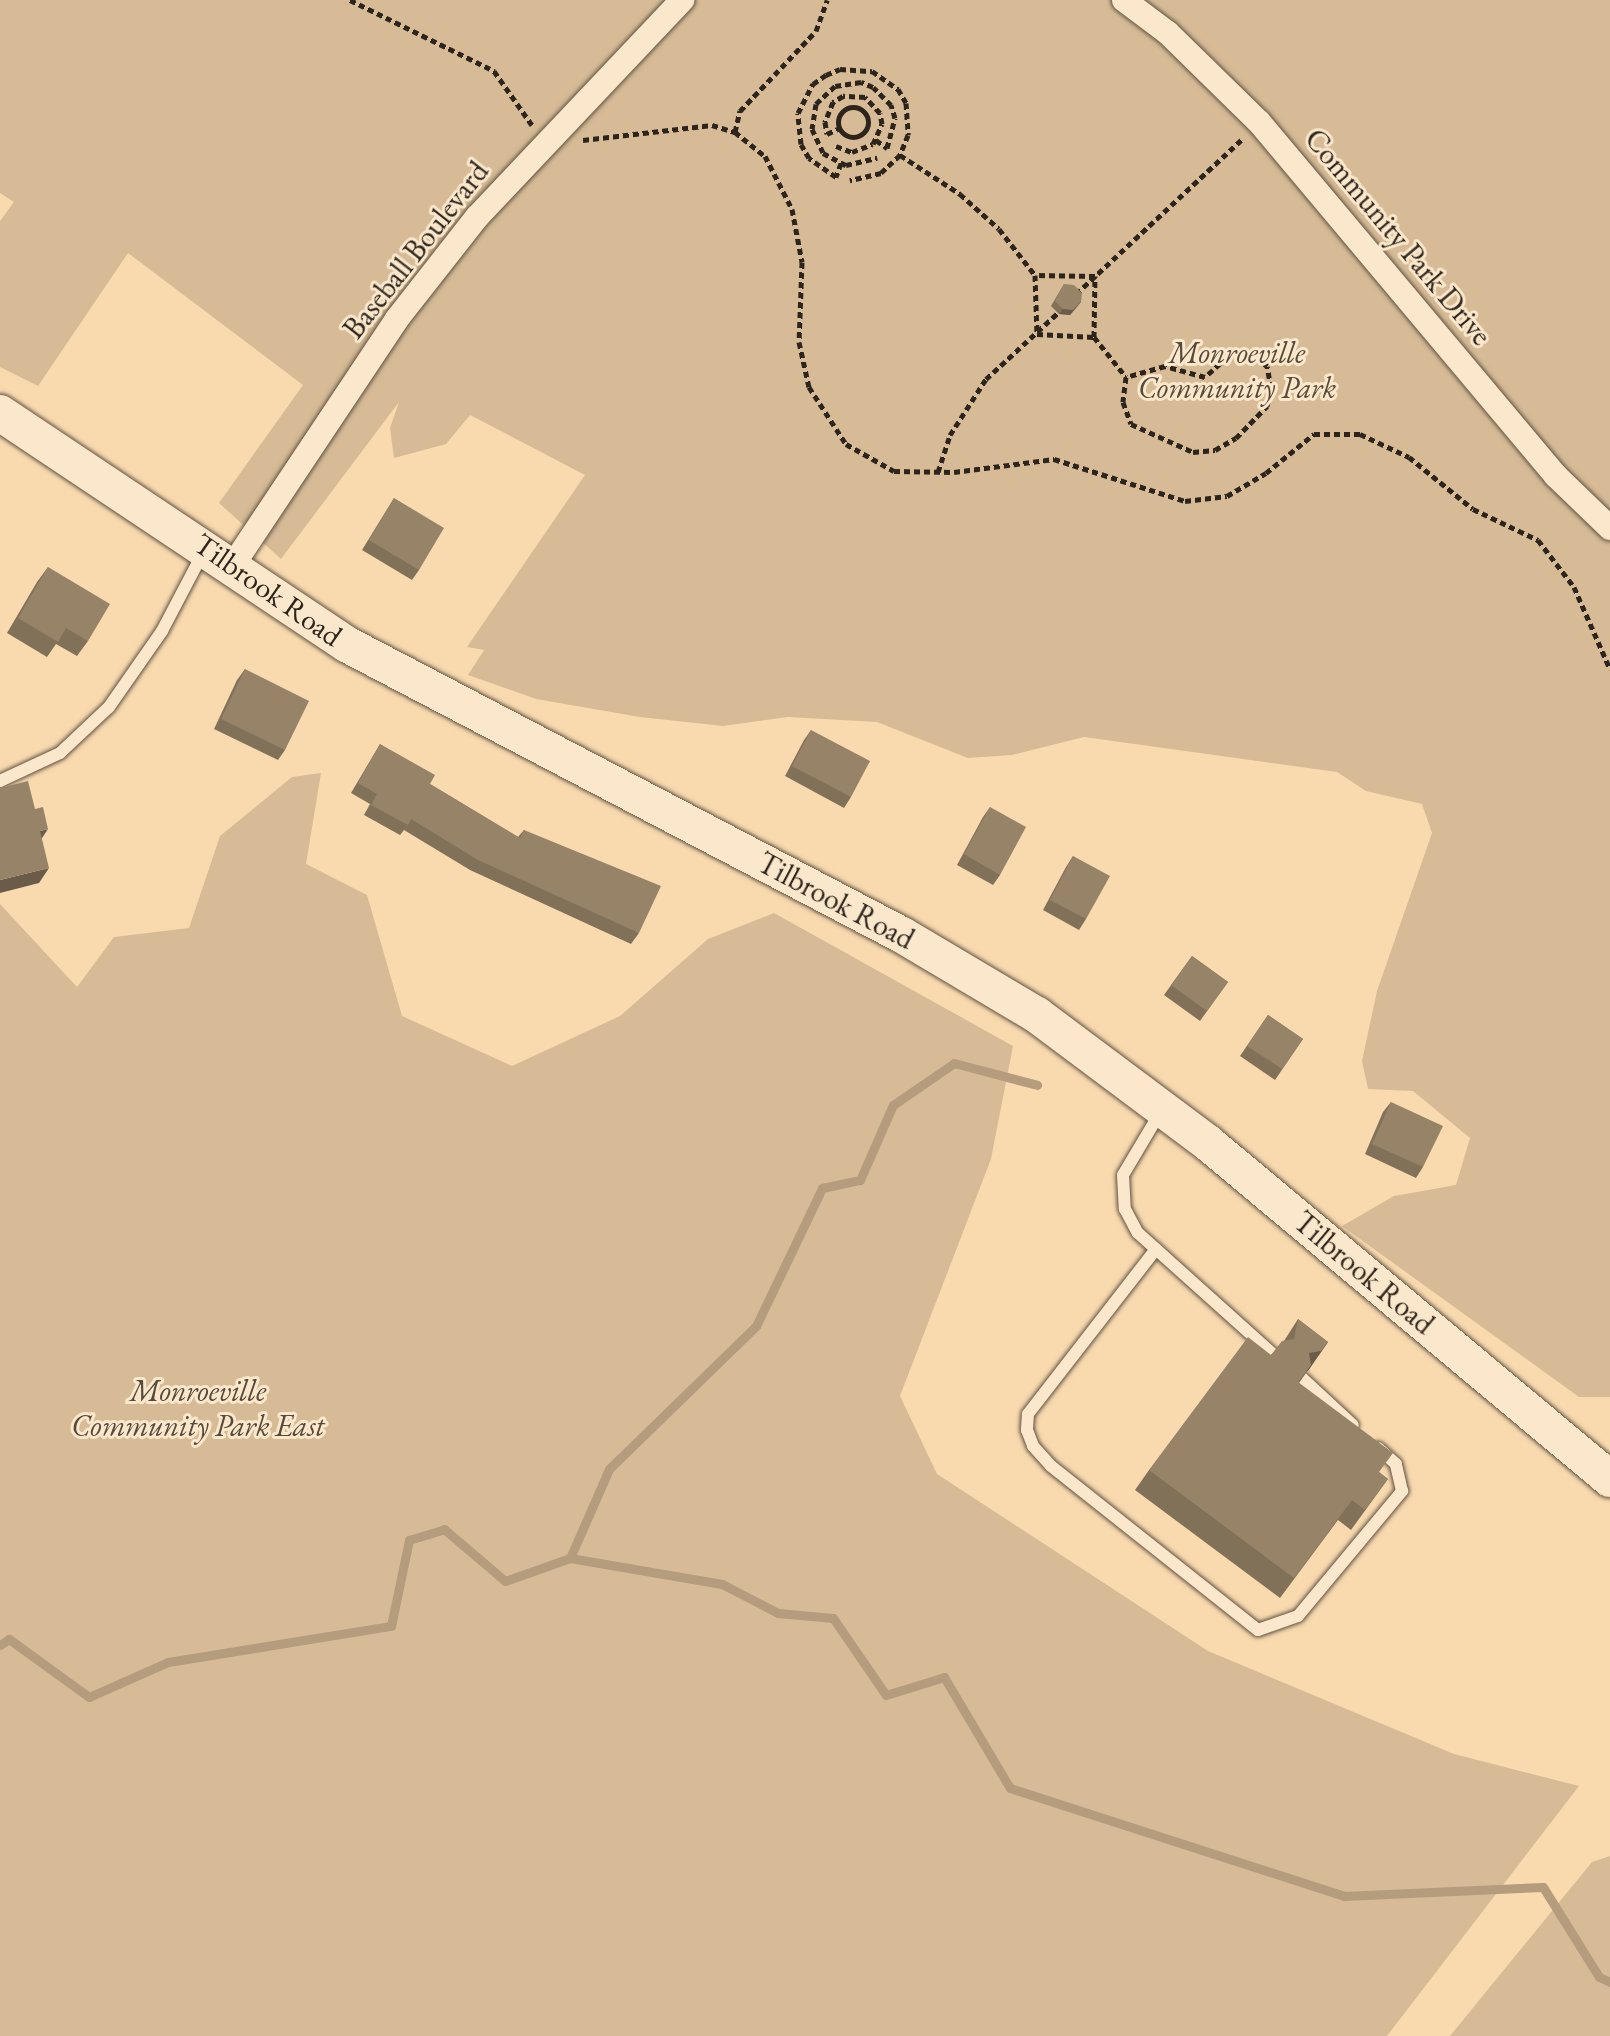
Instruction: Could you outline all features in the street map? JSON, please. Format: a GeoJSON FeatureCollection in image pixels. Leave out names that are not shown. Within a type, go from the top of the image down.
{"type":"FeatureCollection","features":[{"type":"Feature","properties":{"kind":"street","name":"Baseball Boulevard"},"geometry":{"type":"LineString","coordinates":[[220,556],[477,217],[682,0]]}},
{"type":"Feature","properties":{"kind":"street","name":"Community Park Drive"},"geometry":{"type":"LineString","coordinates":[[1124,0],[1168,33],[1259,122],[1556,476],[1610,528]]}},
{"type":"Feature","properties":{"kind":"street","name":"Tilbrook Road"},"geometry":{"type":"LineString","coordinates":[[0,413],[220,556],[348,645],[902,935],[1037,1015],[1162,1108],[1610,1479]]}},
{"type":"Feature","properties":{"kind":"lane"},"geometry":{"type":"LineString","coordinates":[[0,781],[60,753],[109,707],[220,556]]}},
{"type":"Feature","properties":{"kind":"lane"},"geometry":{"type":"LineString","coordinates":[[1162,1108],[1123,1175],[1125,1209],[1138,1233],[1273,1354]]}},
{"type":"Feature","properties":{"kind":"lane"},"geometry":{"type":"LineString","coordinates":[[1156,1249],[1028,1414],[1033,1446],[1106,1509],[1258,1630],[1282,1625],[1298,1616],[1402,1491],[1396,1464],[1302,1378]]}},
{"type":"Feature","properties":{"kind":"path"},"geometry":{"type":"LineString","coordinates":[[350,0],[494,71],[530,125],[554,135],[592,141],[712,125],[735,132],[765,156],[792,209],[802,262],[799,342],[809,387],[846,444],[894,471],[938,472],[1054,459],[1185,501],[1227,496],[1266,473],[1314,434],[1360,434],[1409,457],[1473,509],[1538,540],[1574,587],[1610,669]]}},
{"type":"Feature","properties":{"kind":"path"},"geometry":{"type":"LineString","coordinates":[[735,132],[740,111],[816,31],[827,0]]}},
{"type":"Feature","properties":{"kind":"path"},"geometry":{"type":"LineString","coordinates":[[841,163],[836,177],[820,170],[801,144],[797,129],[798,113],[813,84],[840,69],[872,71],[898,89],[909,119],[900,155],[881,173],[850,180]]}},
{"type":"Feature","properties":{"kind":"path"},"geometry":{"type":"LineString","coordinates":[[876,140],[887,148],[894,131],[895,118],[883,94],[861,82],[835,86],[816,104],[812,129],[823,153],[841,163],[859,165],[877,158]]}},
{"type":"Feature","properties":{"kind":"path"},"geometry":{"type":"LineString","coordinates":[[840,128],[838,121],[847,109],[867,116],[865,131],[859,136],[840,128],[827,134],[825,122],[833,102],[843,96],[865,97],[880,113],[876,140]]}},
{"type":"Feature","properties":{"kind":"path"},"geometry":{"type":"LineString","coordinates":[[938,472],[950,435],[986,379],[1259,122]]}},
{"type":"Feature","properties":{"kind":"path"},"geometry":{"type":"LineString","coordinates":[[836,146],[852,152],[876,140]]}},
{"type":"Feature","properties":{"kind":"path"},"geometry":{"type":"LineString","coordinates":[[900,155],[960,194],[999,229],[1035,275],[1037,334]]}},
{"type":"Feature","properties":{"kind":"path"},"geometry":{"type":"LineString","coordinates":[[1035,275],[1095,276]]}},
{"type":"Feature","properties":{"kind":"path"},"geometry":{"type":"LineString","coordinates":[[1095,276],[1094,337],[1126,377],[1123,402],[1131,424],[1193,452],[1215,450],[1236,438],[1267,406],[1271,388],[1267,366],[1253,354],[1235,350],[1205,377],[1165,366],[1126,377]]}},
{"type":"Feature","properties":{"kind":"path"},"geometry":{"type":"LineString","coordinates":[[1037,334],[1094,337]]}},
{"type":"Feature","properties":{"kind":"green space","name":"Monroeville Community Park"},"geometry":{"type":"Polygon","coordinates":[[[0,0],[1610,0],[1610,1397],[1579,1397],[1342,1226],[1394,1196],[1456,1185],[1470,1138],[1413,1091],[1368,1089],[1362,1061],[1377,991],[1432,833],[1422,804],[1366,791],[1337,772],[1084,737],[1012,755],[968,758],[877,722],[788,717],[723,726],[640,717],[536,699],[468,675],[484,650],[467,647],[585,475],[470,415],[446,444],[394,458],[390,428],[399,402],[281,559],[219,503],[303,385],[128,253],[38,386],[0,367],[0,221],[14,202],[0,193],[0,0]]]}},
{"type":"Feature","properties":{"kind":"green space","name":"Monroeville Community Park East"},"geometry":{"type":"Polygon","coordinates":[[[321,773],[306,864],[367,895],[402,1016],[512,1066],[620,1016],[708,939],[774,913],[1013,1046],[991,1159],[900,1396],[937,1474],[1208,1651],[1454,1754],[1579,1786],[1387,2036],[0,2036],[0,904],[77,987],[114,937],[189,928],[220,836],[292,777],[321,773]]]}},
{"type":"Feature","properties":{"kind":"green space"},"geometry":{"type":"Polygon","coordinates":[[[1610,1856],[1610,2036],[1450,2036],[1592,1862],[1610,1856]]]}},
{"type":"Feature","properties":{"kind":"building"},"geometry":{"type":"Polygon","coordinates":[[[1064,284],[1074,285],[1082,293],[1081,302],[1073,310],[1063,309],[1055,301],[1064,284]]]}},
{"type":"Feature","properties":{"kind":"building"},"geometry":{"type":"Polygon","coordinates":[[[394,498],[444,528],[419,570],[369,540],[394,498]]]}},
{"type":"Feature","properties":{"kind":"building"},"geometry":{"type":"Polygon","coordinates":[[[48,567],[110,604],[88,641],[66,628],[58,642],[18,618],[48,567]]]}},
{"type":"Feature","properties":{"kind":"building"},"geometry":{"type":"Polygon","coordinates":[[[245,669],[309,701],[285,750],[221,719],[245,669]]]}},
{"type":"Feature","properties":{"kind":"building"},"geometry":{"type":"Polygon","coordinates":[[[811,730],[870,761],[851,797],[792,766],[811,730]]]}},
{"type":"Feature","properties":{"kind":"building"},"geometry":{"type":"Polygon","coordinates":[[[380,744],[435,775],[430,784],[520,838],[524,830],[661,886],[639,933],[478,860],[411,819],[408,825],[371,805],[377,794],[358,783],[380,744]]]}},
{"type":"Feature","properties":{"kind":"building"},"geometry":{"type":"Polygon","coordinates":[[[28,781],[35,809],[43,807],[48,829],[40,831],[49,868],[0,880],[0,788],[28,781]]]}},
{"type":"Feature","properties":{"kind":"building"},"geometry":{"type":"Polygon","coordinates":[[[990,807],[1026,827],[1000,875],[964,854],[990,807]]]}},
{"type":"Feature","properties":{"kind":"building"},"geometry":{"type":"Polygon","coordinates":[[[1073,856],[1110,876],[1086,919],[1050,900],[1073,856]]]}},
{"type":"Feature","properties":{"kind":"building"},"geometry":{"type":"Polygon","coordinates":[[[1192,956],[1228,982],[1207,1011],[1171,985],[1192,956]]]}},
{"type":"Feature","properties":{"kind":"building"},"geometry":{"type":"Polygon","coordinates":[[[1268,1015],[1303,1039],[1282,1069],[1247,1046],[1268,1015]]]}},
{"type":"Feature","properties":{"kind":"building"},"geometry":{"type":"Polygon","coordinates":[[[1391,1102],[1443,1126],[1423,1167],[1372,1144],[1391,1102]]]}},
{"type":"Feature","properties":{"kind":"building"},"geometry":{"type":"Polygon","coordinates":[[[1298,1319],[1328,1342],[1321,1351],[1309,1353],[1311,1365],[1298,1382],[1393,1453],[1379,1472],[1388,1479],[1365,1510],[1352,1500],[1294,1578],[1149,1470],[1248,1337],[1271,1355],[1282,1341],[1294,1339],[1298,1319]]]}},
{"type":"Feature","properties":{"kind":"waterway"},"geometry":{"type":"LineString","coordinates":[[570,1558],[609,1469],[756,1326],[822,1188],[860,1180],[893,1105],[954,1063],[1037,1085]]}},
{"type":"Feature","properties":{"kind":"waterway"},"geometry":{"type":"LineString","coordinates":[[0,1645],[9,1639],[89,1697],[168,1662],[391,1626],[409,1540],[444,1529],[505,1581],[570,1558],[722,1584],[778,1613],[833,1618],[886,1695],[944,1677],[1010,1788],[1344,1896],[1543,1887],[1599,1977],[1610,1982]]}}]}
